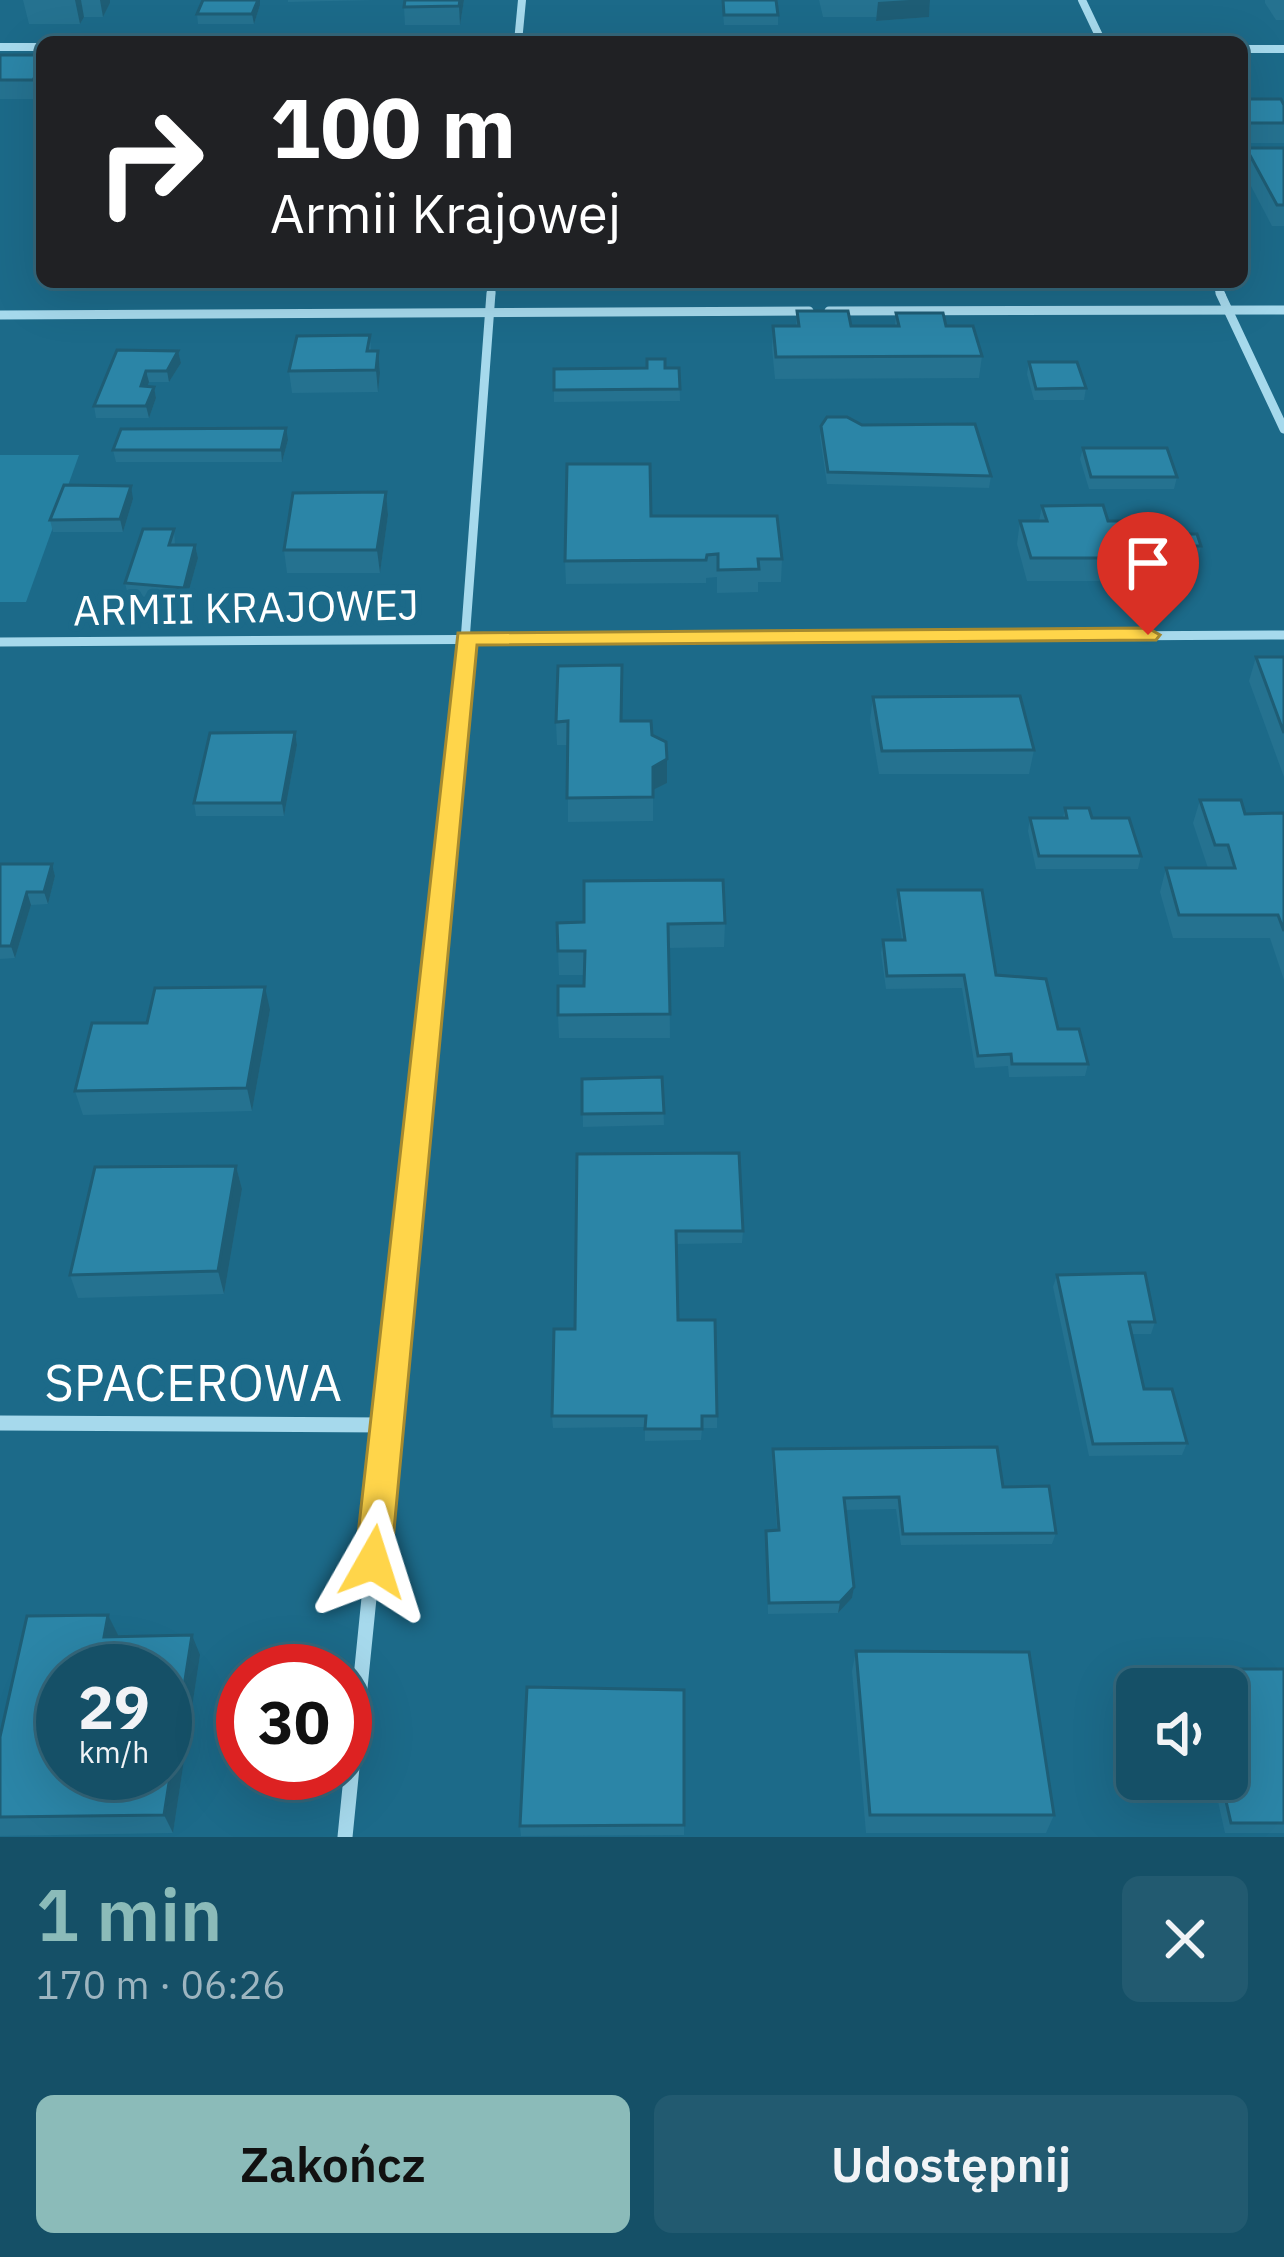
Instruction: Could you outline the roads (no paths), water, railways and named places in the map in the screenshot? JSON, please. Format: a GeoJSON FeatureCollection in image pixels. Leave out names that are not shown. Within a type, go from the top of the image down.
{"type":"FeatureCollection","features":[{"type":"Feature","properties":{"kind":"street"},"geometry":{"type":"LineString","coordinates":[[519,36],[522,0]]}},
{"type":"Feature","properties":{"kind":"street"},"geometry":{"type":"LineString","coordinates":[[1082,0],[1099,36]]}},
{"type":"Feature","properties":{"kind":"street"},"geometry":{"type":"LineString","coordinates":[[0,47],[36,47]]}},
{"type":"Feature","properties":{"kind":"street"},"geometry":{"type":"LineString","coordinates":[[1248,49],[1284,49]]}},
{"type":"Feature","properties":{"kind":"street"},"geometry":{"type":"LineString","coordinates":[[346,1837],[466,638],[491,288]]}},
{"type":"Feature","properties":{"kind":"street"},"geometry":{"type":"LineString","coordinates":[[1218,288],[1284,429]]}},
{"type":"Feature","properties":{"kind":"street"},"geometry":{"type":"LineString","coordinates":[[0,315],[1284,310]]}},
{"type":"Feature","properties":{"kind":"street","name":"ARMII KRAJOWEJ"},"geometry":{"type":"LineString","coordinates":[[0,642],[1284,635]]}},
{"type":"Feature","properties":{"kind":"street","name":"SPACEROWA"},"geometry":{"type":"LineString","coordinates":[[0,1424],[387,1424]]}}]}
